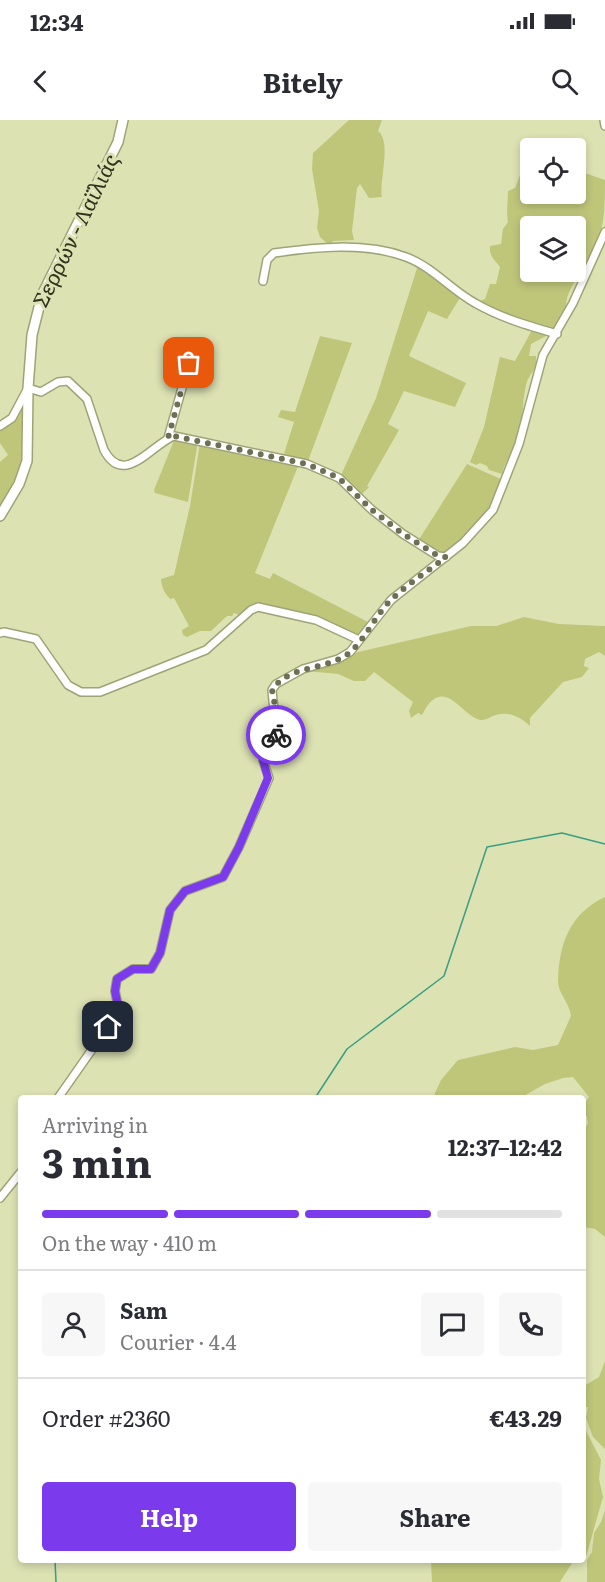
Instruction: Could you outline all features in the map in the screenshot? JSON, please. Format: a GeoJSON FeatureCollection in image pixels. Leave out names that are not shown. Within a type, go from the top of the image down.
{"type":"FeatureCollection","features":[{"type":"Feature","properties":{"kind":"main road","name":"Σερρών - Λαϊλιάς"},"geometry":{"type":"LineString","coordinates":[[0,516],[19,484],[27,461],[28,388],[32,335],[42,295],[118,142],[123,120]]}},
{"type":"Feature","properties":{"kind":"street"},"geometry":{"type":"LineString","coordinates":[[604,120],[605,126]]}},
{"type":"Feature","properties":{"kind":"street"},"geometry":{"type":"LineString","coordinates":[[60,1095],[119,1011],[115,991],[117,979],[133,969],[151,969],[160,953],[170,910],[185,891],[223,877],[239,847],[268,778],[263,760],[275,740],[278,722],[272,690],[276,684],[303,669],[338,659],[350,652],[391,600],[446,557],[480,526],[493,510],[519,444],[543,355],[557,334],[605,232]]}},
{"type":"Feature","properties":{"kind":"street"},"geometry":{"type":"LineString","coordinates":[[263,281],[267,260],[273,253],[307,248],[376,249],[408,258],[428,267],[473,303],[557,334]]}},
{"type":"Feature","properties":{"kind":"street"},"geometry":{"type":"LineString","coordinates":[[168,438],[189,363]]}},
{"type":"Feature","properties":{"kind":"street"},"geometry":{"type":"LineString","coordinates":[[0,426],[12,418],[28,388],[41,392],[58,382],[68,381],[87,399],[108,457],[118,464],[128,465],[140,460],[168,438],[174,436],[307,464],[339,478],[372,510],[403,534],[438,556],[446,557]]}},
{"type":"Feature","properties":{"kind":"street"},"geometry":{"type":"LineString","coordinates":[[0,633],[36,639],[68,685],[81,692],[100,692],[206,650],[251,610],[258,607],[316,620],[359,640]]}},
{"type":"Feature","properties":{"kind":"street"},"geometry":{"type":"LineString","coordinates":[[0,1198],[18,1176]]}},
{"type":"Feature","properties":{"kind":"green space"},"geometry":{"type":"Polygon","coordinates":[[[349,120],[382,120],[378,131],[382,136],[385,152],[382,197],[369,198],[360,184],[357,188],[352,231],[354,240],[333,241],[330,246],[320,237],[317,228],[319,211],[312,169],[313,153],[349,120]]]}},
{"type":"Feature","properties":{"kind":"green space"},"geometry":{"type":"Polygon","coordinates":[[[586,173],[605,180],[604,210],[599,239],[586,264],[586,216],[520,216],[520,282],[574,282],[566,303],[567,308],[554,331],[500,314],[477,302],[485,299],[490,284],[496,284],[500,267],[491,256],[490,246],[501,244],[503,229],[508,222],[508,191],[515,188],[520,175],[520,204],[586,204],[586,173]]]}},
{"type":"Feature","properties":{"kind":"green space"},"geometry":{"type":"Polygon","coordinates":[[[418,265],[461,296],[447,319],[428,311],[409,356],[466,383],[455,407],[404,391],[388,424],[399,430],[367,486],[369,487],[359,497],[341,477],[342,473],[376,398],[418,265]]]}},
{"type":"Feature","properties":{"kind":"green space"},"geometry":{"type":"Polygon","coordinates":[[[532,330],[548,335],[531,344],[529,356],[536,356],[536,365],[526,385],[519,437],[502,474],[489,470],[487,466],[480,463],[476,465],[470,462],[484,427],[500,357],[515,361],[532,330]]]}},
{"type":"Feature","properties":{"kind":"green space"},"geometry":{"type":"Polygon","coordinates":[[[320,336],[352,343],[308,461],[283,457],[294,422],[278,417],[281,410],[295,412],[320,336]]]}},
{"type":"Feature","properties":{"kind":"green space"},"geometry":{"type":"Polygon","coordinates":[[[26,397],[25,449],[17,483],[0,508],[0,462],[8,455],[0,443],[0,428],[13,419],[26,397]]]}},
{"type":"Feature","properties":{"kind":"green space"},"geometry":{"type":"Polygon","coordinates":[[[175,438],[196,443],[197,447],[188,502],[155,493],[154,490],[175,438]]]}},
{"type":"Feature","properties":{"kind":"green space"},"geometry":{"type":"Polygon","coordinates":[[[200,443],[299,464],[255,573],[270,579],[273,573],[370,623],[357,636],[254,606],[239,615],[234,613],[232,616],[227,616],[211,631],[200,631],[187,637],[183,635],[182,630],[189,626],[174,598],[170,599],[165,592],[161,579],[174,575],[190,506],[200,443]]]}},
{"type":"Feature","properties":{"kind":"green space"},"geometry":{"type":"Polygon","coordinates":[[[467,464],[503,480],[487,513],[471,534],[452,550],[442,554],[418,541],[467,464]]]}},
{"type":"Feature","properties":{"kind":"green space"},"geometry":{"type":"Polygon","coordinates":[[[524,617],[559,624],[605,626],[605,656],[599,652],[585,659],[584,666],[589,668],[582,677],[563,682],[530,718],[530,726],[510,714],[501,714],[482,720],[475,718],[445,697],[438,697],[430,703],[422,715],[418,713],[411,718],[409,711],[413,702],[374,672],[365,681],[354,681],[338,674],[305,671],[345,659],[358,652],[471,626],[496,626],[524,617]]]}},
{"type":"Feature","properties":{"kind":"green space"},"geometry":{"type":"Polygon","coordinates":[[[605,897],[605,1237],[595,1229],[586,1227],[586,1126],[588,1124],[586,1101],[589,1097],[573,1077],[545,1084],[525,1095],[435,1095],[441,1080],[458,1060],[515,1047],[533,1050],[558,1045],[571,1016],[558,981],[561,955],[568,932],[583,912],[605,897]]]}},
{"type":"Feature","properties":{"kind":"green space"},"geometry":{"type":"Polygon","coordinates":[[[605,1361],[605,1449],[593,1437],[586,1418],[588,1407],[586,1407],[586,1385],[599,1377],[605,1361]]]}},
{"type":"Feature","properties":{"kind":"green space"},"geometry":{"type":"Polygon","coordinates":[[[586,1431],[601,1460],[599,1479],[603,1497],[586,1556],[586,1431]]]}},
{"type":"Feature","properties":{"kind":"green space"},"geometry":{"type":"Polygon","coordinates":[[[605,1510],[605,1582],[587,1582],[587,1560],[592,1552],[594,1533],[605,1510]]]}},
{"type":"Feature","properties":{"kind":"green space"},"geometry":{"type":"Polygon","coordinates":[[[431,1563],[572,1563],[560,1582],[432,1582],[431,1563]]]}},
{"type":"Feature","properties":{"kind":"waterway"},"geometry":{"type":"LineString","coordinates":[[317,1095],[347,1049],[444,976],[487,847],[562,833],[605,844]]}},
{"type":"Feature","properties":{"kind":"waterway"},"geometry":{"type":"LineString","coordinates":[[55,1563],[56,1582]]}},
{"type":"Feature","properties":{"kind":"way so far"},"geometry":{"type":"LineString","coordinates":[[189,363],[168,438],[174,436],[224,445],[307,464],[339,478],[372,510],[403,534],[438,556],[446,557],[391,600],[350,652],[338,659],[303,669],[276,684],[272,690],[272,700],[278,722],[276,735]]}},
{"type":"Feature","properties":{"kind":"route"},"geometry":{"type":"LineString","coordinates":[[108,1027],[119,1011],[115,991],[117,979],[133,969],[151,969],[160,953],[170,910],[185,891],[223,877],[239,847],[268,778],[263,760],[276,735]]}}]}
